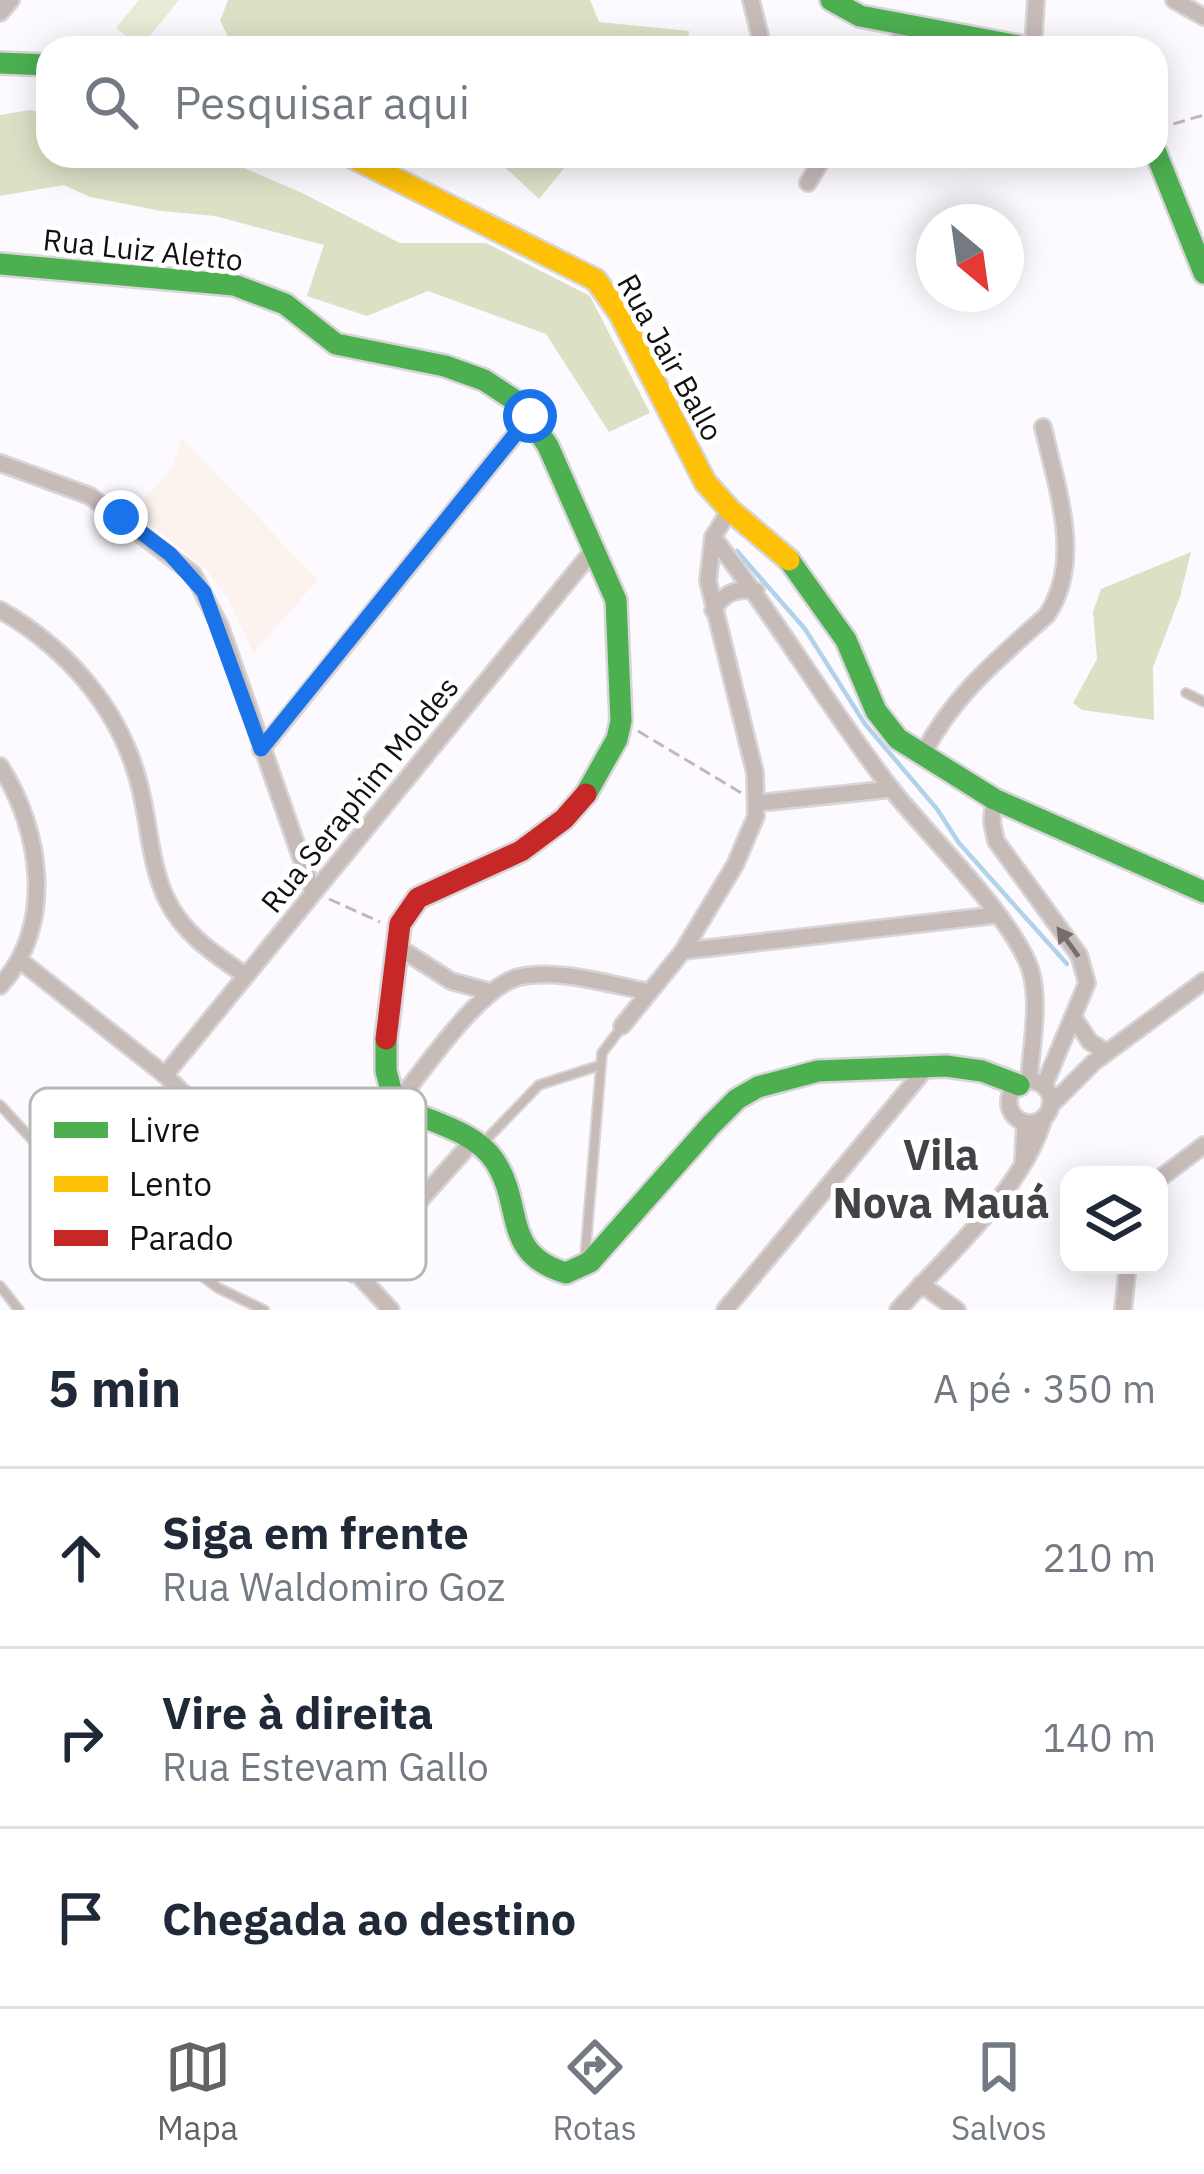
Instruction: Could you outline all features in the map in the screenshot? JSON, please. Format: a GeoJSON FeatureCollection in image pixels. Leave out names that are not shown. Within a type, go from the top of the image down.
{"type":"FeatureCollection","features":[{"type":"Feature","properties":{"kind":"street"},"geometry":{"type":"LineString","coordinates":[[0,14],[11,0]]}},
{"type":"Feature","properties":{"kind":"street"},"geometry":{"type":"LineString","coordinates":[[751,0],[760,36]]}},
{"type":"Feature","properties":{"kind":"street"},"geometry":{"type":"LineString","coordinates":[[831,0],[860,16],[977,36]]}},
{"type":"Feature","properties":{"kind":"street"},"geometry":{"type":"LineString","coordinates":[[1032,36],[1036,0]]}},
{"type":"Feature","properties":{"kind":"street"},"geometry":{"type":"LineString","coordinates":[[1174,0],[1204,17]]}},
{"type":"Feature","properties":{"kind":"street"},"geometry":{"type":"LineString","coordinates":[[901,36],[907,26]]}},
{"type":"Feature","properties":{"kind":"street"},"geometry":{"type":"LineString","coordinates":[[0,63],[36,64]]}},
{"type":"Feature","properties":{"kind":"street","name":"Rua Jair Ballo"},"geometry":{"type":"LineString","coordinates":[[374,168],[596,280],[620,314],[705,482],[790,561],[811,587],[846,640],[876,711],[898,739],[994,799],[1204,892]]}},
{"type":"Feature","properties":{"kind":"street"},"geometry":{"type":"LineString","coordinates":[[808,183],[817,168]]}},
{"type":"Feature","properties":{"kind":"street"},"geometry":{"type":"LineString","coordinates":[[1162,168],[1202,265]]}},
{"type":"Feature","properties":{"kind":"street","name":"Rua Luiz Aletto"},"geometry":{"type":"LineString","coordinates":[[0,264],[234,285],[263,292],[336,344],[445,366],[484,380],[519,403],[530,416],[596,548],[616,600],[621,721]]}},
{"type":"Feature","properties":{"kind":"street"},"geometry":{"type":"LineString","coordinates":[[261,749],[530,416]]}},
{"type":"Feature","properties":{"kind":"street"},"geometry":{"type":"LineString","coordinates":[[922,754],[949,708],[1047,614],[1062,584],[1066,560],[1061,509],[1043,427]]}},
{"type":"Feature","properties":{"kind":"street"},"geometry":{"type":"LineString","coordinates":[[0,463],[90,496],[193,574],[220,626],[313,892]]}},
{"type":"Feature","properties":{"kind":"street"},"geometry":{"type":"LineString","coordinates":[[622,1026],[683,951],[735,865],[758,803],[755,773],[708,581],[713,538],[730,510]]}},
{"type":"Feature","properties":{"kind":"street"},"geometry":{"type":"LineString","coordinates":[[713,538],[756,591],[892,789],[996,915],[1031,971],[1035,1146],[1008,1187],[898,1310]]}},
{"type":"Feature","properties":{"kind":"street","name":"Rua Seraphim Moldes"},"geometry":{"type":"LineString","coordinates":[[165,1075],[596,548]]}},
{"type":"Feature","properties":{"kind":"street"},"geometry":{"type":"LineString","coordinates":[[712,610],[729,593],[756,591]]}},
{"type":"Feature","properties":{"kind":"street"},"geometry":{"type":"LineString","coordinates":[[0,610],[55,646],[91,687],[137,777],[166,898],[194,938],[245,975]]}},
{"type":"Feature","properties":{"kind":"street"},"geometry":{"type":"LineString","coordinates":[[390,1088],[386,1071],[397,938],[407,911],[430,889],[521,851],[564,819],[584,799],[617,739],[621,721]]}},
{"type":"Feature","properties":{"kind":"street"},"geometry":{"type":"LineString","coordinates":[[0,766],[14,787],[35,857],[35,911],[22,962],[0,986]]}},
{"type":"Feature","properties":{"kind":"street"},"geometry":{"type":"LineString","coordinates":[[758,803],[892,789]]}},
{"type":"Feature","properties":{"kind":"street"},"geometry":{"type":"LineString","coordinates":[[994,799],[996,841],[1079,955],[1087,973],[1074,1018],[1025,1122],[1023,1163]]}},
{"type":"Feature","properties":{"kind":"street"},"geometry":{"type":"LineString","coordinates":[[683,951],[996,915]]}},
{"type":"Feature","properties":{"kind":"street"},"geometry":{"type":"LineString","coordinates":[[397,938],[451,981],[491,992]]}},
{"type":"Feature","properties":{"kind":"street"},"geometry":{"type":"LineString","coordinates":[[22,962],[178,1088]]}},
{"type":"Feature","properties":{"kind":"street"},"geometry":{"type":"LineString","coordinates":[[409,1088],[491,992],[518,977],[539,975],[650,992]]}},
{"type":"Feature","properties":{"kind":"street"},"geometry":{"type":"LineString","coordinates":[[1025,1122],[1015,1116],[1035,1095],[1101,1057],[1204,981]]}},
{"type":"Feature","properties":{"kind":"street"},"geometry":{"type":"LineString","coordinates":[[1074,1018],[1101,1057]]}},
{"type":"Feature","properties":{"kind":"street"},"geometry":{"type":"LineString","coordinates":[[725,1310],[926,1068]]}},
{"type":"Feature","properties":{"kind":"street"},"geometry":{"type":"LineString","coordinates":[[426,1120],[476,1144],[497,1169],[517,1234],[529,1252],[554,1272],[566,1274],[584,1266],[737,1099],[781,1079],[818,1071],[982,1071],[1035,1095]]}},
{"type":"Feature","properties":{"kind":"street"},"geometry":{"type":"LineString","coordinates":[[426,1197],[476,1144]]}},
{"type":"Feature","properties":{"kind":"street"},"geometry":{"type":"LineString","coordinates":[[1168,1172],[1204,1145]]}},
{"type":"Feature","properties":{"kind":"street"},"geometry":{"type":"LineString","coordinates":[[1123,1310],[1127,1274]]}},
{"type":"Feature","properties":{"kind":"street"},"geometry":{"type":"LineString","coordinates":[[360,1280],[391,1310]]}},
{"type":"Feature","properties":{"kind":"street"},"geometry":{"type":"LineString","coordinates":[[921,1284],[958,1310]]}},
{"type":"Feature","properties":{"kind":"lane"},"geometry":{"type":"LineString","coordinates":[[1186,693],[1204,702]]}},
{"type":"Feature","properties":{"kind":"lane"},"geometry":{"type":"LineString","coordinates":[[584,1266],[602,1053],[622,1026]]}},
{"type":"Feature","properties":{"kind":"lane"},"geometry":{"type":"LineString","coordinates":[[476,1144],[539,1085],[601,1065]]}},
{"type":"Feature","properties":{"kind":"lane"},"geometry":{"type":"LineString","coordinates":[[0,1105],[30,1137]]}},
{"type":"Feature","properties":{"kind":"lane"},"geometry":{"type":"LineString","coordinates":[[208,1280],[264,1310]]}},
{"type":"Feature","properties":{"kind":"lane"},"geometry":{"type":"LineString","coordinates":[[0,1286],[19,1310]]}},
{"type":"Feature","properties":{"kind":"path"},"geometry":{"type":"LineString","coordinates":[[1168,126],[1204,115]]}},
{"type":"Feature","properties":{"kind":"path"},"geometry":{"type":"LineString","coordinates":[[621,721],[758,803]]}},
{"type":"Feature","properties":{"kind":"path"},"geometry":{"type":"LineString","coordinates":[[313,892],[397,938]]}},
{"type":"Feature","properties":{"kind":"shaded area"},"geometry":{"type":"Polygon","coordinates":[[[182,438],[318,580],[253,653],[227,597],[207,570],[133,511],[172,468],[182,438]]]}},
{"type":"Feature","properties":{"kind":"green space"},"geometry":{"type":"Polygon","coordinates":[[[139,0],[179,0],[150,36],[126,36],[116,28],[139,0]]]}},
{"type":"Feature","properties":{"kind":"green space"},"geometry":{"type":"Polygon","coordinates":[[[228,0],[590,0],[599,22],[689,31],[688,36],[228,36],[220,21],[228,0]]]}},
{"type":"Feature","properties":{"kind":"green space"},"geometry":{"type":"Polygon","coordinates":[[[36,111],[36,168],[244,168],[400,243],[486,243],[590,296],[650,413],[609,432],[546,334],[428,291],[367,316],[307,296],[324,245],[215,216],[90,197],[64,185],[0,196],[0,115],[36,111]]]}},
{"type":"Feature","properties":{"kind":"green space"},"geometry":{"type":"Polygon","coordinates":[[[506,168],[564,168],[539,199],[506,168]]]}},
{"type":"Feature","properties":{"kind":"green space"},"geometry":{"type":"Polygon","coordinates":[[[1191,552],[1180,597],[1153,667],[1154,720],[1082,710],[1073,703],[1097,659],[1093,612],[1101,589],[1191,552]]]}},
{"type":"Feature","properties":{"kind":"waterway"},"geometry":{"type":"LineString","coordinates":[[737,551],[805,629],[865,724],[937,809],[959,843],[1067,964]]}},
{"type":"Feature","properties":{"kind":"traffic: fast"},"geometry":{"type":"LineString","coordinates":[[831,0],[860,16],[966,36]]}},
{"type":"Feature","properties":{"kind":"traffic: fast"},"geometry":{"type":"LineString","coordinates":[[0,63],[36,64]]}},
{"type":"Feature","properties":{"kind":"traffic: fast"},"geometry":{"type":"LineString","coordinates":[[1162,168],[1204,273]]}},
{"type":"Feature","properties":{"kind":"traffic: fast"},"geometry":{"type":"LineString","coordinates":[[0,264],[234,285],[285,304],[336,344],[445,366],[484,380],[519,403],[548,446],[616,600],[621,721],[617,739],[586,794]]}},
{"type":"Feature","properties":{"kind":"traffic: fast"},"geometry":{"type":"LineString","coordinates":[[789,560],[846,640],[876,711],[898,739],[994,799],[1204,892]]}},
{"type":"Feature","properties":{"kind":"traffic: fast"},"geometry":{"type":"LineString","coordinates":[[386,1039],[390,1088]]}},
{"type":"Feature","properties":{"kind":"traffic: fast"},"geometry":{"type":"LineString","coordinates":[[426,1118],[485,1150],[503,1177],[522,1241],[545,1264],[566,1273],[590,1262],[711,1125],[737,1099],[758,1087],[818,1071],[946,1066],[982,1071],[1019,1085]]}},
{"type":"Feature","properties":{"kind":"traffic: slow"},"geometry":{"type":"LineString","coordinates":[[374,168],[596,280],[620,314],[705,482],[789,560]]}},
{"type":"Feature","properties":{"kind":"traffic: jam"},"geometry":{"type":"LineString","coordinates":[[386,1039],[400,924],[418,898],[521,851],[564,819],[586,794]]}},
{"type":"Feature","properties":{"kind":"district","name":"Vila Nova Mauá"},"geometry":{"type":"Point","coordinates":[941,1178]}},
{"type":"Feature","properties":{"kind":"route"},"geometry":{"type":"LineString","coordinates":[[121,517],[193,574],[204,592],[261,749],[530,416]]}}]}
